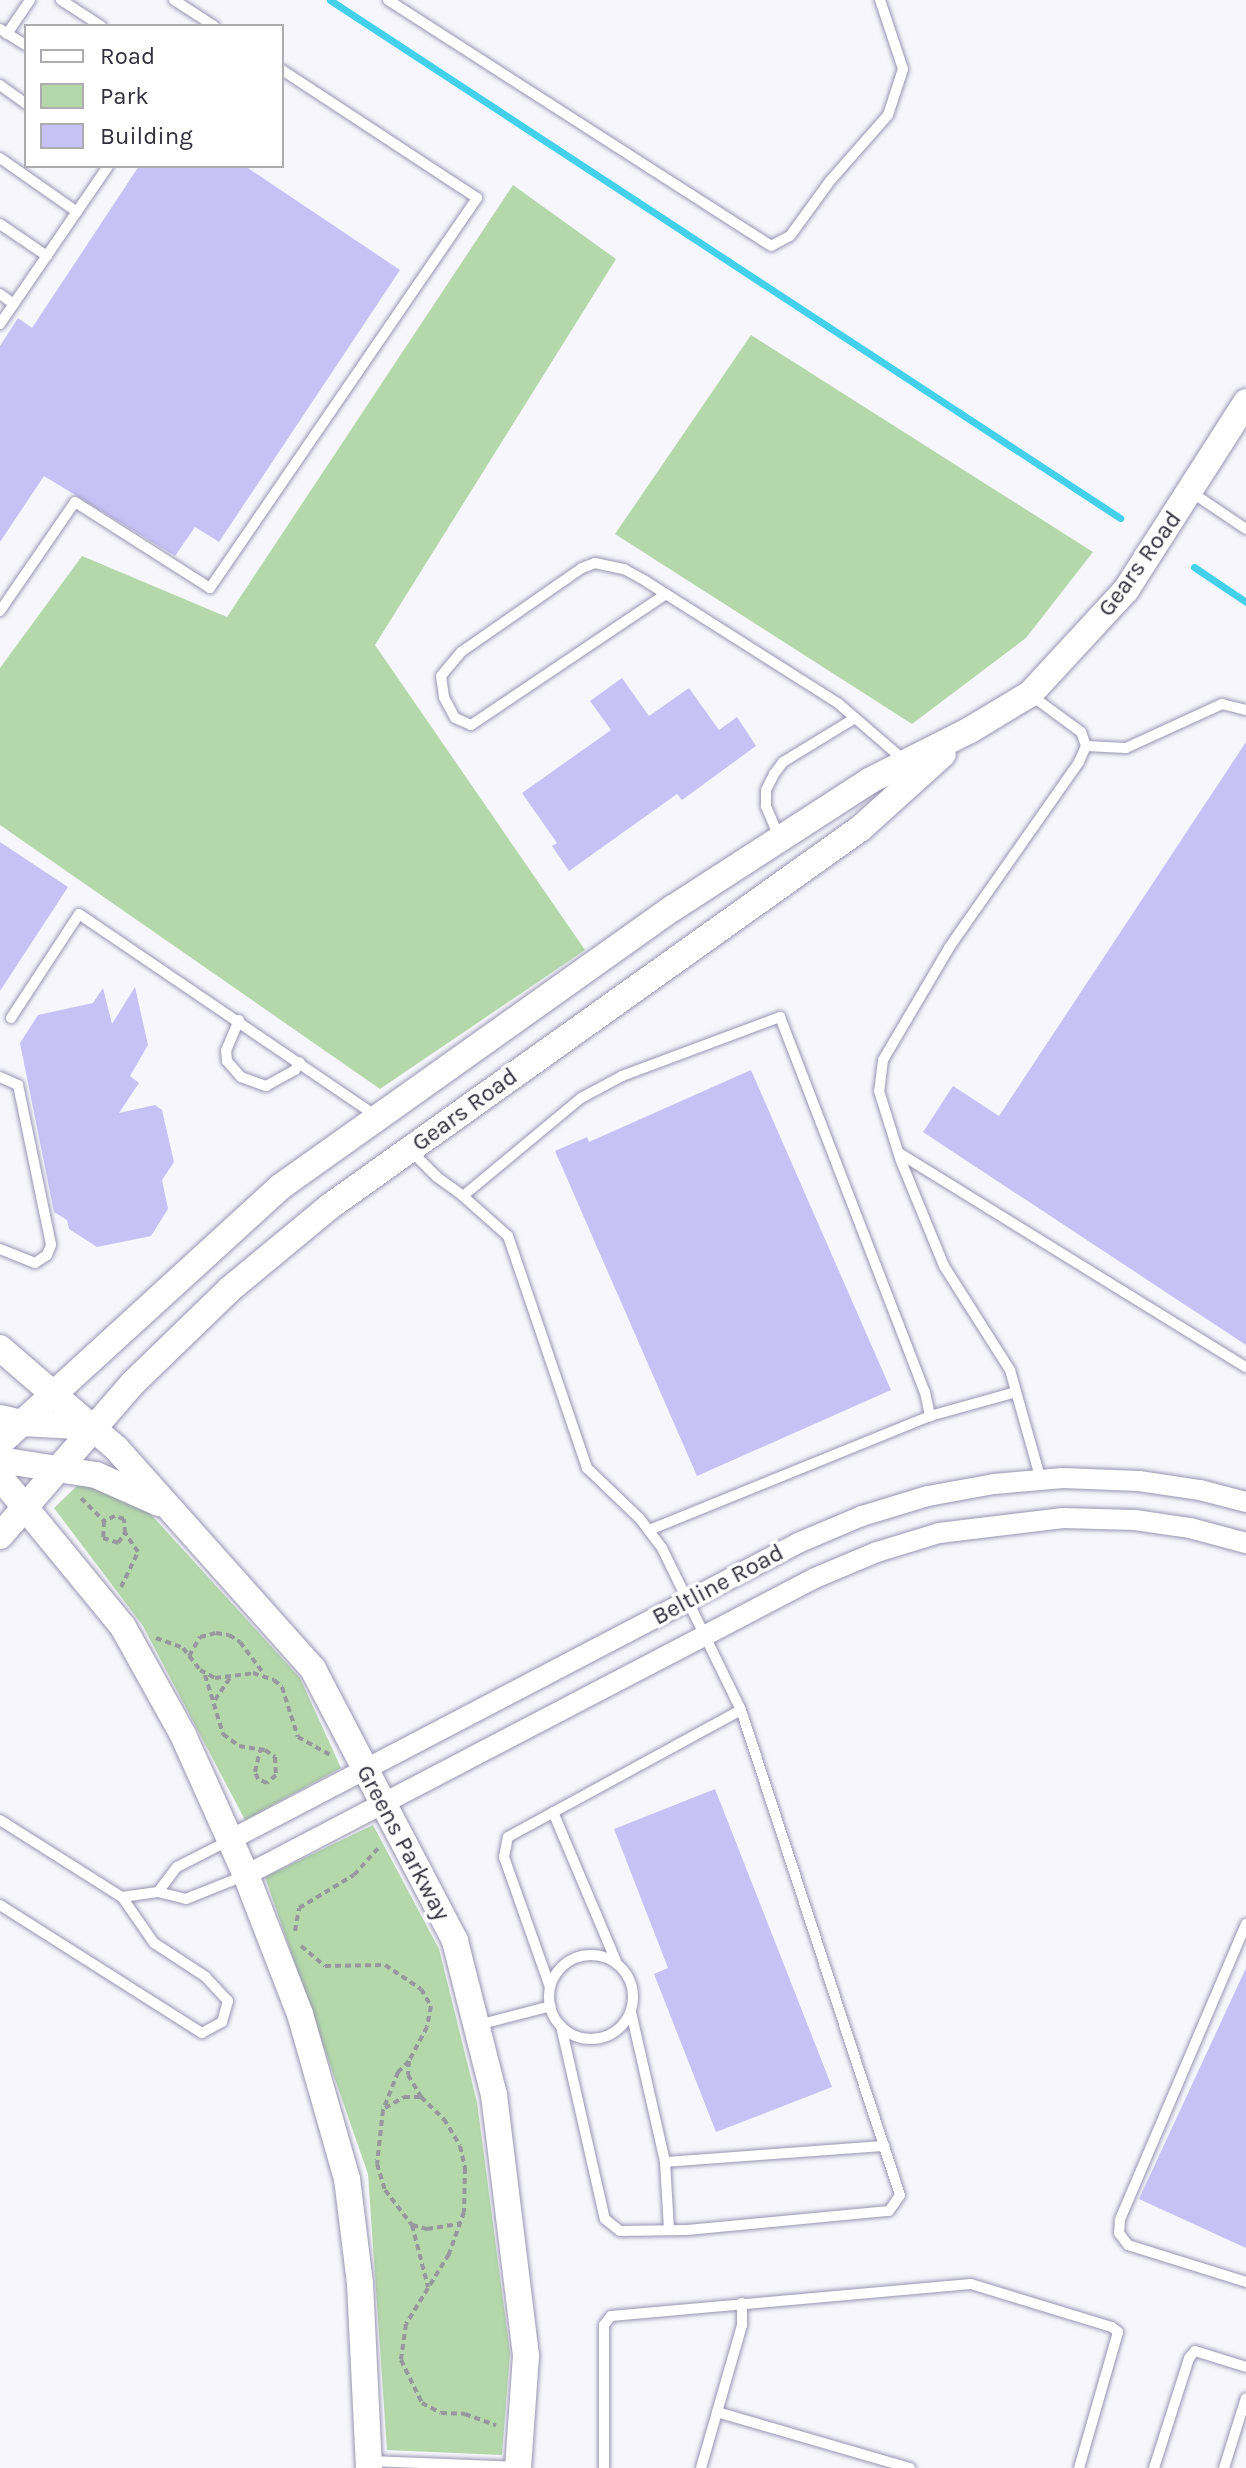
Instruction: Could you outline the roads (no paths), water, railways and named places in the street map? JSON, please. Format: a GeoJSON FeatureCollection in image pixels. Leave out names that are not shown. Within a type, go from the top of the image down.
{"type":"FeatureCollection","features":[{"type":"Feature","properties":{"kind":"street","name":"Gears Road"},"geometry":{"type":"LineString","coordinates":[[0,1443],[11,1420],[56,1393],[280,1187],[673,908],[869,781],[970,730],[1030,694],[1126,590],[1246,402]]}},
{"type":"Feature","properties":{"kind":"street","name":"Gears Road"},"geometry":{"type":"LineString","coordinates":[[0,1536],[26,1506],[64,1478],[95,1427],[133,1383],[230,1289],[329,1207],[697,941],[861,828],[970,730]]}},
{"type":"Feature","properties":{"kind":"street"},"geometry":{"type":"LineString","coordinates":[[673,908],[697,941]]}},
{"type":"Feature","properties":{"kind":"street"},"geometry":{"type":"LineString","coordinates":[[380,1118],[410,1150]]}},
{"type":"Feature","properties":{"kind":"street","name":"Greens Parkway"},"geometry":{"type":"LineString","coordinates":[[0,1348],[95,1427],[313,1669],[455,1941],[494,2095],[526,2356],[518,2468]]}},
{"type":"Feature","properties":{"kind":"street"},"geometry":{"type":"LineString","coordinates":[[11,1420],[95,1427]]}},
{"type":"Feature","properties":{"kind":"street"},"geometry":{"type":"LineString","coordinates":[[0,1460],[64,1478],[96,1475],[170,1508]]}},
{"type":"Feature","properties":{"kind":"street"},"geometry":{"type":"LineString","coordinates":[[0,1477],[123,1627],[183,1735],[246,1875],[300,2014],[347,2179],[360,2284],[369,2464]]}},
{"type":"Feature","properties":{"kind":"street","name":"Beltline Road"},"geometry":{"type":"LineString","coordinates":[[230,1840],[798,1543],[862,1516],[928,1496],[1041,1480],[1139,1481],[1200,1490],[1246,1502]]}},
{"type":"Feature","properties":{"kind":"street","name":"Beltline Road"},"geometry":{"type":"LineString","coordinates":[[246,1875],[815,1578],[877,1552],[954,1530],[1063,1518],[1135,1520],[1190,1528],[1246,1543]]}},
{"type":"Feature","properties":{"kind":"lane"},"geometry":{"type":"LineString","coordinates":[[24,44],[4,32],[30,0]]}},
{"type":"Feature","properties":{"kind":"lane"},"geometry":{"type":"LineString","coordinates":[[61,0],[98,24]]}},
{"type":"Feature","properties":{"kind":"lane"},"geometry":{"type":"LineString","coordinates":[[174,0],[208,24]]}},
{"type":"Feature","properties":{"kind":"lane"},"geometry":{"type":"LineString","coordinates":[[388,0],[771,246],[790,236],[830,181],[888,115],[903,69],[880,0]]}},
{"type":"Feature","properties":{"kind":"lane"},"geometry":{"type":"LineString","coordinates":[[0,611],[75,502],[210,588],[477,198],[284,71]]}},
{"type":"Feature","properties":{"kind":"lane"},"geometry":{"type":"LineString","coordinates":[[0,85],[24,103]]}},
{"type":"Feature","properties":{"kind":"lane"},"geometry":{"type":"LineString","coordinates":[[0,158],[77,212]]}},
{"type":"Feature","properties":{"kind":"lane"},"geometry":{"type":"LineString","coordinates":[[0,324],[107,168]]}},
{"type":"Feature","properties":{"kind":"lane"},"geometry":{"type":"LineString","coordinates":[[0,224],[47,256]]}},
{"type":"Feature","properties":{"kind":"lane"},"geometry":{"type":"LineString","coordinates":[[0,294],[14,304]]}},
{"type":"Feature","properties":{"kind":"lane"},"geometry":{"type":"LineString","coordinates":[[1191,492],[1246,529]]}},
{"type":"Feature","properties":{"kind":"lane"},"geometry":{"type":"LineString","coordinates":[[666,594],[471,725],[455,718],[444,697],[441,676],[461,652],[582,568],[595,563],[624,569],[666,594],[855,718],[907,762]]}},
{"type":"Feature","properties":{"kind":"lane"},"geometry":{"type":"LineString","coordinates":[[1030,694],[1081,732],[1086,746],[1079,762],[949,948],[883,1060],[879,1091],[899,1153],[944,1266],[1010,1370],[1041,1480]]}},
{"type":"Feature","properties":{"kind":"lane"},"geometry":{"type":"LineString","coordinates":[[1086,746],[1126,748],[1222,704],[1246,710]]}},
{"type":"Feature","properties":{"kind":"lane"},"geometry":{"type":"LineString","coordinates":[[780,838],[766,806],[766,790],[774,774],[783,762],[855,718]]}},
{"type":"Feature","properties":{"kind":"lane"},"geometry":{"type":"LineString","coordinates":[[11,1018],[79,914],[380,1118]]}},
{"type":"Feature","properties":{"kind":"lane"},"geometry":{"type":"LineString","coordinates":[[463,1196],[581,1098],[622,1076],[780,1017],[925,1392],[930,1416]]}},
{"type":"Feature","properties":{"kind":"lane"},"geometry":{"type":"LineString","coordinates":[[239,1020],[226,1050],[227,1061],[241,1077],[266,1086],[295,1070],[300,1062]]}},
{"type":"Feature","properties":{"kind":"lane"},"geometry":{"type":"LineString","coordinates":[[0,1077],[10,1078],[18,1085],[51,1245],[47,1255],[35,1263],[0,1249]]}},
{"type":"Feature","properties":{"kind":"lane"},"geometry":{"type":"LineString","coordinates":[[410,1150],[437,1177],[508,1236],[587,1468],[649,1530],[662,1548],[706,1635],[741,1710],[900,2195],[889,2211],[669,2230],[620,2231],[605,2219],[561,2026],[551,2006],[550,1987],[504,1857],[508,1837],[741,1710]]}},
{"type":"Feature","properties":{"kind":"lane"},"geometry":{"type":"LineString","coordinates":[[899,1153],[1246,1367]]}},
{"type":"Feature","properties":{"kind":"lane"},"geometry":{"type":"LineString","coordinates":[[649,1530],[930,1416],[1016,1392]]}},
{"type":"Feature","properties":{"kind":"lane"},"geometry":{"type":"LineString","coordinates":[[553,1812],[616,1962],[632,1984],[631,2012],[665,2162],[669,2230]]}},
{"type":"Feature","properties":{"kind":"lane"},"geometry":{"type":"LineString","coordinates":[[0,1820],[122,1897],[154,1943],[206,1977],[228,2001],[222,2022],[202,2033],[0,1905]]}},
{"type":"Feature","properties":{"kind":"lane"},"geometry":{"type":"LineString","coordinates":[[158,1892],[177,1867],[230,1840]]}},
{"type":"Feature","properties":{"kind":"lane"},"geometry":{"type":"LineString","coordinates":[[122,1897],[158,1892],[186,1899],[246,1875]]}},
{"type":"Feature","properties":{"kind":"lane"},"geometry":{"type":"LineString","coordinates":[[1246,1924],[1120,2220],[1119,2233],[1128,2245],[1246,2282]]}},
{"type":"Feature","properties":{"kind":"lane"},"geometry":{"type":"LineString","coordinates":[[550,1987],[555,1974],[577,1957],[590,1954],[616,1962]]}},
{"type":"Feature","properties":{"kind":"lane"},"geometry":{"type":"LineString","coordinates":[[476,2025],[551,2006]]}},
{"type":"Feature","properties":{"kind":"lane"},"geometry":{"type":"LineString","coordinates":[[561,2026],[572,2035],[600,2038],[613,2033],[631,2012]]}},
{"type":"Feature","properties":{"kind":"lane"},"geometry":{"type":"LineString","coordinates":[[665,2162],[884,2146]]}},
{"type":"Feature","properties":{"kind":"lane"},"geometry":{"type":"LineString","coordinates":[[604,2468],[604,2325],[618,2314],[971,2284],[1112,2327],[1119,2335],[1079,2468]]}},
{"type":"Feature","properties":{"kind":"lane"},"geometry":{"type":"LineString","coordinates":[[701,2468],[742,2325],[742,2303]]}},
{"type":"Feature","properties":{"kind":"lane"},"geometry":{"type":"LineString","coordinates":[[1154,2468],[1189,2358],[1195,2351],[1246,2367]]}},
{"type":"Feature","properties":{"kind":"lane"},"geometry":{"type":"LineString","coordinates":[[1224,2468],[1246,2398]]}},
{"type":"Feature","properties":{"kind":"lane"},"geometry":{"type":"LineString","coordinates":[[717,2412],[910,2468]]}},
{"type":"Feature","properties":{"kind":"lane"},"geometry":{"type":"LineString","coordinates":[[369,2464],[526,2468]]}},
{"type":"Feature","properties":{"kind":"waterway"},"geometry":{"type":"LineString","coordinates":[[330,0],[1120,518]]}},
{"type":"Feature","properties":{"kind":"waterway"},"geometry":{"type":"LineString","coordinates":[[1194,567],[1246,602]]}}]}
